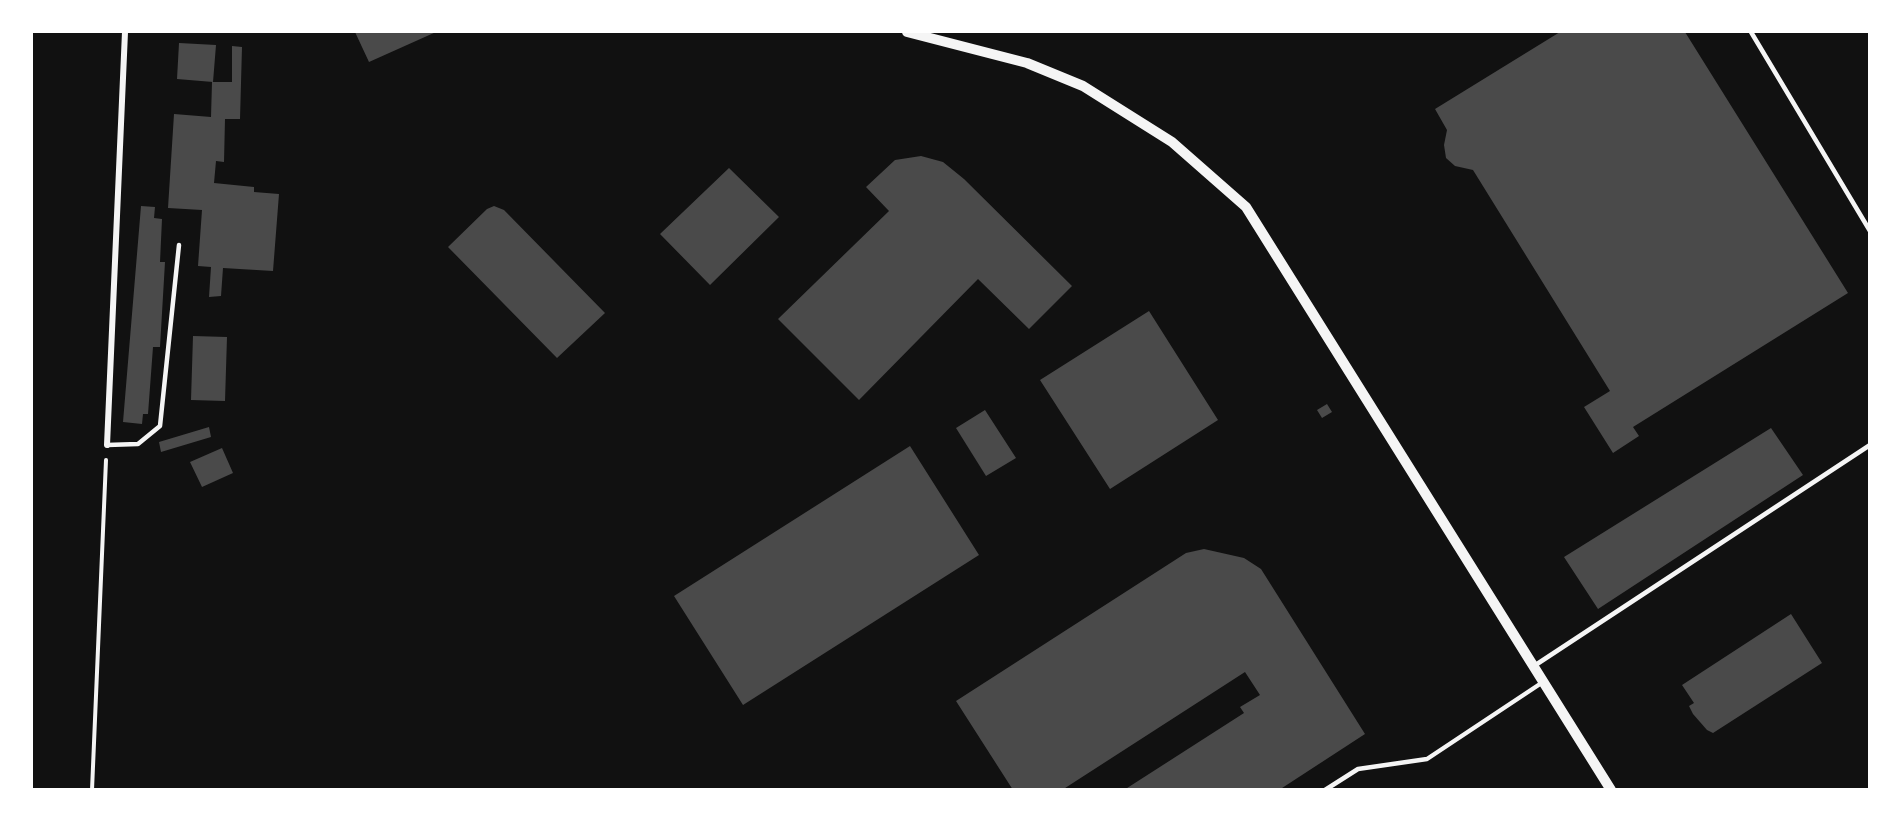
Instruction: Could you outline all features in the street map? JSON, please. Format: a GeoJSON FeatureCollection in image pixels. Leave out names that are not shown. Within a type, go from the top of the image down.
{"type":"FeatureCollection","features":[{"type":"Feature","properties":{"kind":"street"},"geometry":{"type":"LineString","coordinates":[[107,445],[125,32]]}},
{"type":"Feature","properties":{"kind":"street"},"geometry":{"type":"LineString","coordinates":[[907,32],[1027,63],[1083,86],[1172,142],[1246,207],[1611,789]]}},
{"type":"Feature","properties":{"kind":"lane"},"geometry":{"type":"LineString","coordinates":[[1751,32],[1869,231]]}},
{"type":"Feature","properties":{"kind":"lane"},"geometry":{"type":"LineString","coordinates":[[107,445],[138,444],[160,426],[179,245]]}},
{"type":"Feature","properties":{"kind":"lane"},"geometry":{"type":"LineString","coordinates":[[1534,666],[1869,445]]}},
{"type":"Feature","properties":{"kind":"lane"},"geometry":{"type":"LineString","coordinates":[[1325,789],[1358,769],[1427,759],[1544,682]]}},
{"type":"Feature","properties":{"kind":"path"},"geometry":{"type":"LineString","coordinates":[[92,789],[107,445]]}},
{"type":"Feature","properties":{"kind":"building"},"geometry":{"type":"Polygon","coordinates":[[[355,32],[436,32],[369,62],[355,32]]]}},
{"type":"Feature","properties":{"kind":"building"},"geometry":{"type":"Polygon","coordinates":[[[1560,32],[1685,32],[1848,293],[1633,427],[1639,436],[1613,453],[1584,407],[1610,391],[1473,170],[1455,166],[1446,158],[1444,145],[1447,130],[1435,109],[1560,32]]]}},
{"type":"Feature","properties":{"kind":"building"},"geometry":{"type":"Polygon","coordinates":[[[179,43],[216,45],[213,82],[177,79],[179,43]]]}},
{"type":"Feature","properties":{"kind":"building"},"geometry":{"type":"Polygon","coordinates":[[[232,46],[242,47],[240,119],[225,119],[224,162],[216,161],[214,183],[254,187],[254,192],[279,194],[273,271],[223,268],[221,296],[209,297],[211,267],[198,266],[202,210],[168,208],[174,114],[211,117],[212,82],[232,82],[232,46]]]}},
{"type":"Feature","properties":{"kind":"building"},"geometry":{"type":"Polygon","coordinates":[[[921,156],[943,162],[964,179],[1072,286],[1029,329],[978,279],[859,400],[778,319],[889,211],[866,187],[895,160],[921,156]]]}},
{"type":"Feature","properties":{"kind":"building"},"geometry":{"type":"Polygon","coordinates":[[[729,168],[779,217],[710,285],[660,234],[729,168]]]}},
{"type":"Feature","properties":{"kind":"building"},"geometry":{"type":"Polygon","coordinates":[[[141,206],[155,207],[154,218],[162,219],[160,262],[165,262],[160,347],[153,347],[148,414],[143,414],[142,424],[123,422],[141,206]]]}},
{"type":"Feature","properties":{"kind":"building"},"geometry":{"type":"Polygon","coordinates":[[[494,206],[504,210],[605,313],[557,358],[448,247],[487,209],[494,206]]]}},
{"type":"Feature","properties":{"kind":"building"},"geometry":{"type":"Polygon","coordinates":[[[1149,311],[1218,420],[1110,489],[1040,380],[1149,311]]]}},
{"type":"Feature","properties":{"kind":"building"},"geometry":{"type":"Polygon","coordinates":[[[193,336],[227,337],[225,401],[191,400],[193,336]]]}},
{"type":"Feature","properties":{"kind":"building"},"geometry":{"type":"Polygon","coordinates":[[[1327,404],[1332,412],[1322,418],[1317,410],[1327,404]]]}},
{"type":"Feature","properties":{"kind":"building"},"geometry":{"type":"Polygon","coordinates":[[[985,410],[1016,458],[986,476],[956,428],[985,410]]]}},
{"type":"Feature","properties":{"kind":"building"},"geometry":{"type":"Polygon","coordinates":[[[209,427],[211,437],[161,452],[159,442],[209,427]]]}},
{"type":"Feature","properties":{"kind":"building"},"geometry":{"type":"Polygon","coordinates":[[[1771,428],[1803,475],[1598,609],[1564,557],[1771,428]]]}},
{"type":"Feature","properties":{"kind":"building"},"geometry":{"type":"Polygon","coordinates":[[[910,446],[979,555],[743,705],[674,596],[910,446]]]}},
{"type":"Feature","properties":{"kind":"building"},"geometry":{"type":"Polygon","coordinates":[[[222,448],[233,473],[202,487],[190,462],[222,448]]]}},
{"type":"Feature","properties":{"kind":"building"},"geometry":{"type":"Polygon","coordinates":[[[1204,549],[1244,558],[1261,569],[1365,734],[1279,790],[1124,790],[1244,713],[1240,707],[1260,695],[1245,672],[1062,790],[1013,790],[956,701],[1186,553],[1204,549]]]}},
{"type":"Feature","properties":{"kind":"building"},"geometry":{"type":"Polygon","coordinates":[[[1791,614],[1822,663],[1713,733],[1707,730],[1693,714],[1689,706],[1694,703],[1682,685],[1791,614]]]}}]}
